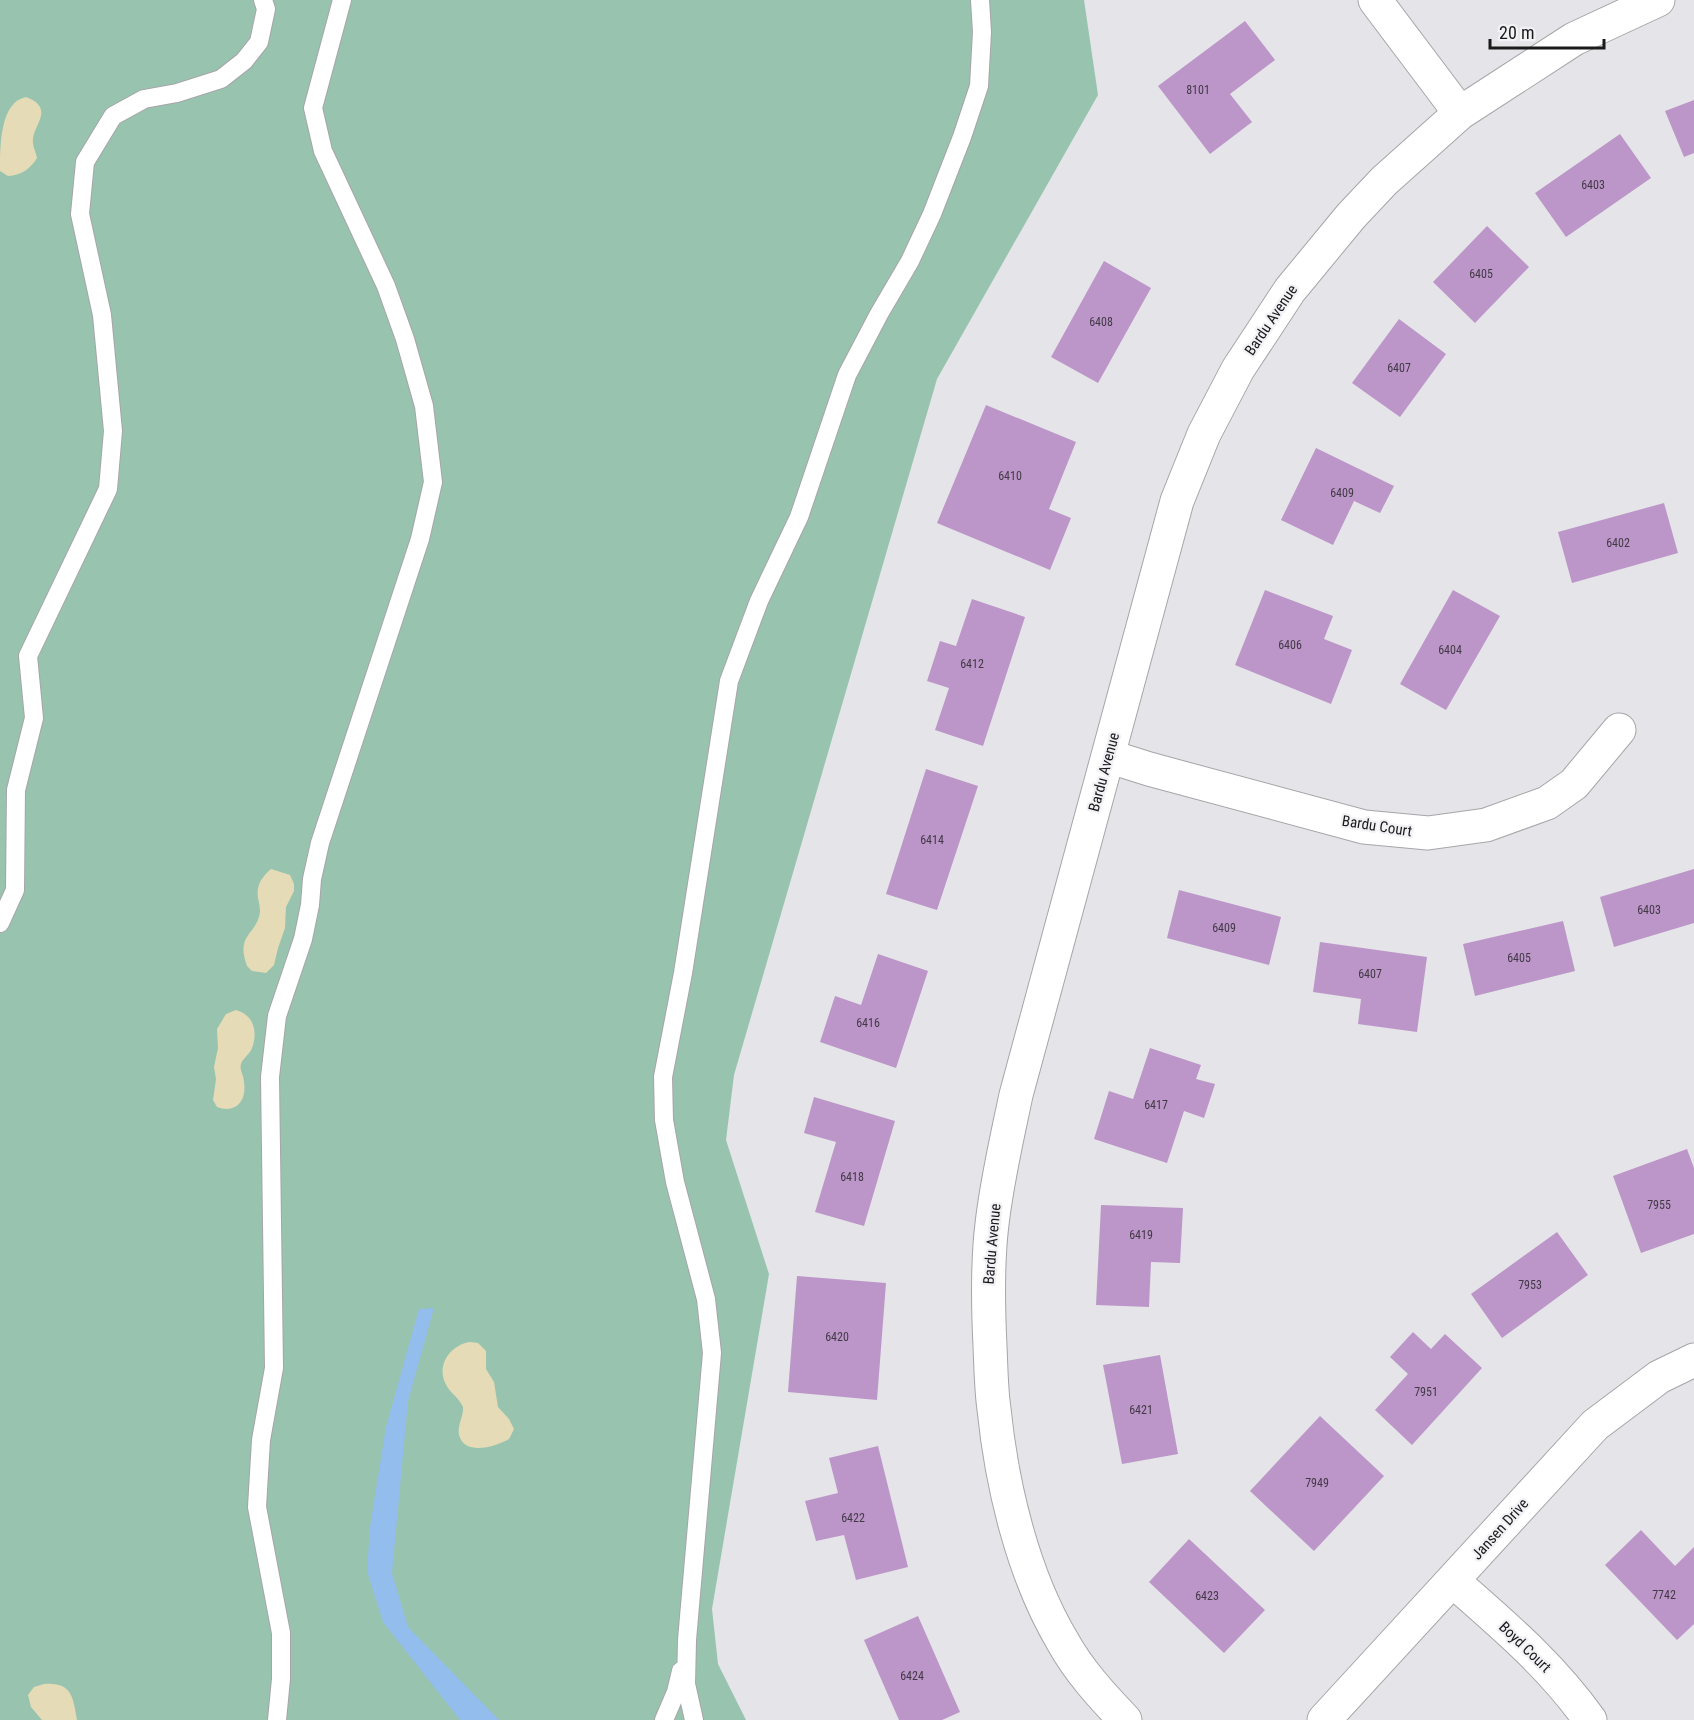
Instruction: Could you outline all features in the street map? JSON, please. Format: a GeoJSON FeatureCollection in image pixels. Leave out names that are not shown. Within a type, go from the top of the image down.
{"type":"FeatureCollection","features":[{"type":"Feature","properties":{"kind":"street"},"geometry":{"type":"LineString","coordinates":[[1375,0],[1460,113]]}},
{"type":"Feature","properties":{"kind":"street","name":"Bardu Avenue"},"geometry":{"type":"LineString","coordinates":[[1125,1720],[1098,1693],[1063,1644],[1043,1605],[1018,1536],[1005,1480],[994,1409],[988,1292],[992,1226],[1002,1157],[1016,1095],[1177,501],[1204,434],[1238,369],[1290,290],[1350,216],[1384,181],[1460,113],[1574,39],[1658,0]]}},
{"type":"Feature","properties":{"kind":"street","name":"Bardu Court"},"geometry":{"type":"LineString","coordinates":[[1108,756],[1364,827],[1428,833],[1486,825],[1547,803],[1574,784],[1619,730]]}},
{"type":"Feature","properties":{"kind":"street","name":"Jansen Drive"},"geometry":{"type":"LineString","coordinates":[[1324,1720],[1595,1425],[1659,1377],[1694,1360]]}},
{"type":"Feature","properties":{"kind":"street","name":"Boyd Court"},"geometry":{"type":"LineString","coordinates":[[1453,1581],[1538,1657],[1568,1689],[1590,1720]]}},
{"type":"Feature","properties":{"kind":"lane"},"geometry":{"type":"LineString","coordinates":[[0,923],[15,890],[16,790],[34,718],[28,656],[108,489],[113,431],[102,315],[80,214],[85,162],[113,116],[144,99],[177,93],[221,79],[244,61],[259,42],[266,9],[263,0]]}},
{"type":"Feature","properties":{"kind":"lane"},"geometry":{"type":"LineString","coordinates":[[277,1720],[281,1679],[281,1634],[257,1507],[261,1440],[274,1368],[270,1077],[278,1016],[303,939],[320,843],[420,539],[433,482],[424,406],[405,339],[386,286],[322,151],[313,108],[342,0]]}},
{"type":"Feature","properties":{"kind":"lane"},"geometry":{"type":"LineString","coordinates":[[694,1720],[686,1684],[687,1640],[712,1353],[706,1299],[675,1182],[664,1120],[663,1077],[683,973],[729,681],[759,602],[799,517],[847,375],[910,261],[932,214],[962,137],[979,86],[982,32],[980,0]]}},
{"type":"Feature","properties":{"kind":"lane"},"geometry":{"type":"LineString","coordinates":[[664,1720],[676,1692],[687,1640]]}},
{"type":"Feature","properties":{"kind":"green space"},"geometry":{"type":"Polygon","coordinates":[[[0,0],[1084,0],[1098,95],[937,379],[734,1075],[726,1140],[769,1274],[712,1609],[718,1664],[746,1720],[0,1720],[0,0]]]}},
{"type":"Feature","properties":{"kind":"sand"},"geometry":{"type":"Polygon","coordinates":[[[26,97],[35,101],[41,111],[33,139],[37,158],[25,171],[8,176],[0,171],[3,126],[11,107],[26,97]]]}},
{"type":"Feature","properties":{"kind":"sand"},"geometry":{"type":"Polygon","coordinates":[[[271,869],[290,875],[294,891],[286,907],[285,928],[274,965],[266,973],[252,971],[247,966],[244,947],[260,912],[259,885],[271,869]]]}},
{"type":"Feature","properties":{"kind":"sand"},"geometry":{"type":"Polygon","coordinates":[[[236,1010],[251,1020],[255,1036],[251,1050],[241,1064],[244,1079],[242,1100],[235,1107],[224,1109],[217,1107],[213,1100],[216,1079],[214,1067],[218,1048],[217,1029],[226,1014],[236,1010]]]}},
{"type":"Feature","properties":{"kind":"sand"},"geometry":{"type":"Polygon","coordinates":[[[478,1343],[486,1351],[486,1369],[494,1382],[498,1407],[509,1419],[514,1429],[509,1439],[489,1447],[474,1448],[462,1442],[459,1431],[463,1407],[444,1380],[443,1365],[450,1353],[462,1344],[478,1343]]]}},
{"type":"Feature","properties":{"kind":"sand"},"geometry":{"type":"Polygon","coordinates":[[[44,1684],[66,1688],[72,1698],[77,1720],[42,1720],[31,1707],[28,1695],[34,1687],[44,1684]]]}},
{"type":"Feature","properties":{"kind":"water"},"geometry":{"type":"Polygon","coordinates":[[[434,1308],[408,1401],[392,1573],[408,1627],[499,1720],[460,1720],[383,1622],[367,1571],[370,1527],[386,1427],[419,1309],[434,1308]]]}},
{"type":"Feature","properties":{"kind":"building"},"geometry":{"type":"Polygon","coordinates":[[[1245,21],[1275,60],[1230,94],[1252,122],[1210,154],[1158,86],[1245,21]]]}},
{"type":"Feature","properties":{"kind":"building"},"geometry":{"type":"Polygon","coordinates":[[[1694,100],[1694,153],[1684,157],[1665,111],[1694,100]]]}},
{"type":"Feature","properties":{"kind":"building"},"geometry":{"type":"Polygon","coordinates":[[[1620,134],[1651,178],[1566,237],[1535,193],[1620,134]]]}},
{"type":"Feature","properties":{"kind":"building"},"geometry":{"type":"Polygon","coordinates":[[[1487,226],[1529,267],[1475,323],[1433,282],[1487,226]]]}},
{"type":"Feature","properties":{"kind":"building"},"geometry":{"type":"Polygon","coordinates":[[[1104,261],[1151,288],[1098,383],[1051,357],[1104,261]]]}},
{"type":"Feature","properties":{"kind":"building"},"geometry":{"type":"Polygon","coordinates":[[[1399,319],[1446,354],[1400,417],[1352,383],[1399,319]]]}},
{"type":"Feature","properties":{"kind":"building"},"geometry":{"type":"Polygon","coordinates":[[[986,405],[1076,442],[1049,509],[1071,518],[1050,570],[937,523],[986,405]]]}},
{"type":"Feature","properties":{"kind":"building"},"geometry":{"type":"Polygon","coordinates":[[[1316,448],[1394,486],[1380,513],[1354,501],[1333,545],[1281,520],[1316,448]]]}},
{"type":"Feature","properties":{"kind":"building"},"geometry":{"type":"Polygon","coordinates":[[[1664,503],[1678,553],[1572,583],[1558,532],[1664,503]]]}},
{"type":"Feature","properties":{"kind":"building"},"geometry":{"type":"Polygon","coordinates":[[[1265,590],[1333,616],[1324,639],[1352,650],[1331,704],[1235,665],[1265,590]]]}},
{"type":"Feature","properties":{"kind":"building"},"geometry":{"type":"Polygon","coordinates":[[[1453,590],[1500,616],[1446,710],[1400,684],[1453,590]]]}},
{"type":"Feature","properties":{"kind":"building"},"geometry":{"type":"Polygon","coordinates":[[[972,599],[1025,617],[983,746],[935,730],[949,688],[927,681],[940,641],[956,646],[972,599]]]}},
{"type":"Feature","properties":{"kind":"building"},"geometry":{"type":"Polygon","coordinates":[[[926,769],[978,786],[937,910],[886,894],[926,769]]]}},
{"type":"Feature","properties":{"kind":"building"},"geometry":{"type":"Polygon","coordinates":[[[1694,869],[1694,923],[1614,947],[1600,897],[1694,869]]]}},
{"type":"Feature","properties":{"kind":"building"},"geometry":{"type":"Polygon","coordinates":[[[1179,890],[1281,917],[1269,965],[1167,938],[1179,890]]]}},
{"type":"Feature","properties":{"kind":"building"},"geometry":{"type":"Polygon","coordinates":[[[1563,921],[1575,971],[1475,996],[1463,944],[1563,921]]]}},
{"type":"Feature","properties":{"kind":"building"},"geometry":{"type":"Polygon","coordinates":[[[1320,942],[1427,957],[1417,1032],[1358,1024],[1361,999],[1313,992],[1320,942]]]}},
{"type":"Feature","properties":{"kind":"building"},"geometry":{"type":"Polygon","coordinates":[[[878,954],[928,971],[896,1068],[820,1042],[835,996],[861,1005],[878,954]]]}},
{"type":"Feature","properties":{"kind":"building"},"geometry":{"type":"Polygon","coordinates":[[[1150,1048],[1201,1065],[1196,1079],[1215,1084],[1204,1118],[1184,1111],[1167,1163],[1094,1139],[1109,1091],[1133,1099],[1150,1048]]]}},
{"type":"Feature","properties":{"kind":"building"},"geometry":{"type":"Polygon","coordinates":[[[814,1097],[895,1121],[864,1226],[815,1212],[836,1142],[804,1133],[814,1097]]]}},
{"type":"Feature","properties":{"kind":"building"},"geometry":{"type":"Polygon","coordinates":[[[1687,1149],[1694,1168],[1694,1234],[1641,1253],[1613,1176],[1687,1149]]]}},
{"type":"Feature","properties":{"kind":"building"},"geometry":{"type":"Polygon","coordinates":[[[1101,1205],[1183,1208],[1180,1263],[1151,1262],[1149,1307],[1096,1305],[1101,1205]]]}},
{"type":"Feature","properties":{"kind":"building"},"geometry":{"type":"Polygon","coordinates":[[[1557,1232],[1588,1275],[1502,1338],[1471,1294],[1557,1232]]]}},
{"type":"Feature","properties":{"kind":"building"},"geometry":{"type":"Polygon","coordinates":[[[797,1276],[886,1283],[877,1400],[788,1392],[797,1276]]]}},
{"type":"Feature","properties":{"kind":"building"},"geometry":{"type":"Polygon","coordinates":[[[1413,1332],[1431,1349],[1445,1334],[1482,1368],[1412,1445],[1375,1410],[1408,1374],[1390,1357],[1413,1332]]]}},
{"type":"Feature","properties":{"kind":"building"},"geometry":{"type":"Polygon","coordinates":[[[1160,1355],[1178,1454],[1122,1464],[1103,1365],[1160,1355]]]}},
{"type":"Feature","properties":{"kind":"building"},"geometry":{"type":"Polygon","coordinates":[[[1320,1416],[1384,1476],[1314,1551],[1250,1491],[1320,1416]]]}},
{"type":"Feature","properties":{"kind":"building"},"geometry":{"type":"Polygon","coordinates":[[[878,1446],[908,1567],[856,1580],[844,1535],[816,1541],[805,1501],[838,1493],[829,1458],[878,1446]]]}},
{"type":"Feature","properties":{"kind":"building"},"geometry":{"type":"Polygon","coordinates":[[[1641,1530],[1675,1566],[1694,1547],[1694,1624],[1677,1640],[1605,1565],[1641,1530]]]}},
{"type":"Feature","properties":{"kind":"building"},"geometry":{"type":"Polygon","coordinates":[[[1189,1539],[1265,1610],[1224,1653],[1149,1582],[1189,1539]]]}},
{"type":"Feature","properties":{"kind":"building"},"geometry":{"type":"Polygon","coordinates":[[[918,1616],[960,1712],[942,1720],[899,1720],[864,1640],[918,1616]]]}}]}
